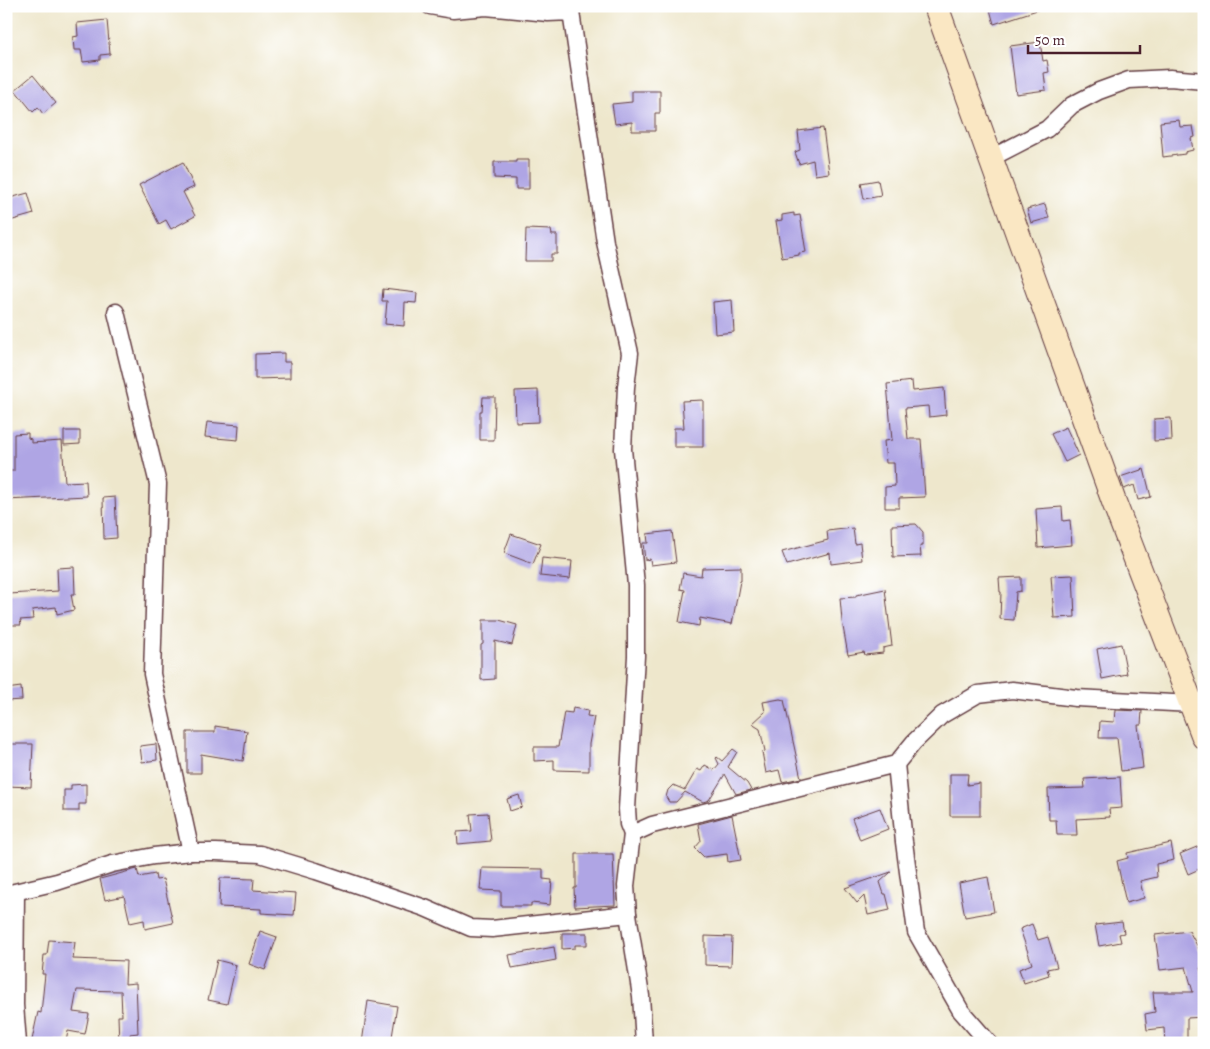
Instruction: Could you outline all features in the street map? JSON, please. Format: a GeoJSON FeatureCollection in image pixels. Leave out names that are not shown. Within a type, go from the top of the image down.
{"type":"FeatureCollection","features":[{"type":"Feature","properties":{"kind":"street"},"geometry":{"type":"LineString","coordinates":[[430,6],[453,10],[486,7],[548,13],[571,12],[605,242],[630,353],[626,387],[624,448],[636,585],[636,656],[627,809],[628,824],[632,834],[626,886],[628,914],[641,996],[644,1043]]}},
{"type":"Feature","properties":{"kind":"street"},"geometry":{"type":"LineString","coordinates":[[936,6],[1114,502],[1204,737]]}},
{"type":"Feature","properties":{"kind":"street"},"geometry":{"type":"LineString","coordinates":[[991,158],[1047,129],[1072,105],[1099,91],[1129,80],[1170,78],[1204,81]]}},
{"type":"Feature","properties":{"kind":"street"},"geometry":{"type":"LineString","coordinates":[[116,312],[158,484],[152,674],[192,852]]}},
{"type":"Feature","properties":{"kind":"street"},"geometry":{"type":"LineString","coordinates":[[632,834],[652,825],[896,764],[914,742],[942,716],[978,694],[1012,690],[1076,698],[1192,704]]}},
{"type":"Feature","properties":{"kind":"street"},"geometry":{"type":"LineString","coordinates":[[896,764],[916,932],[961,1011],[989,1043]]}},
{"type":"Feature","properties":{"kind":"street"},"geometry":{"type":"LineString","coordinates":[[18,1043],[11,893],[57,882],[112,864],[154,856],[192,852],[260,854],[407,902],[471,928],[492,929],[628,914]]}},
{"type":"Feature","properties":{"kind":"building"},"geometry":{"type":"Polygon","coordinates":[[[989,6],[1039,6],[1040,9],[994,24],[989,6]]]}},
{"type":"Feature","properties":{"kind":"building"},"geometry":{"type":"Polygon","coordinates":[[[107,20],[110,54],[100,55],[100,60],[83,62],[81,50],[74,50],[73,37],[78,36],[77,23],[107,20]]]}},
{"type":"Feature","properties":{"kind":"building"},"geometry":{"type":"Polygon","coordinates":[[[1040,42],[1043,61],[1047,60],[1049,72],[1044,73],[1046,90],[1016,94],[1010,46],[1040,42]]]}},
{"type":"Feature","properties":{"kind":"building"},"geometry":{"type":"Polygon","coordinates":[[[33,75],[56,103],[43,114],[38,107],[33,112],[15,90],[33,75]]]}},
{"type":"Feature","properties":{"kind":"building"},"geometry":{"type":"Polygon","coordinates":[[[632,91],[660,91],[660,113],[655,113],[655,131],[632,131],[632,122],[615,124],[612,104],[632,102],[632,91]]]}},
{"type":"Feature","properties":{"kind":"building"},"geometry":{"type":"Polygon","coordinates":[[[1179,120],[1180,127],[1193,126],[1195,137],[1191,138],[1193,150],[1185,152],[1185,154],[1163,157],[1160,122],[1179,120]]]}},
{"type":"Feature","properties":{"kind":"building"},"geometry":{"type":"Polygon","coordinates":[[[823,128],[829,173],[815,175],[813,160],[799,164],[795,152],[800,150],[798,131],[823,128]]]}},
{"type":"Feature","properties":{"kind":"building"},"geometry":{"type":"Polygon","coordinates":[[[516,160],[529,160],[529,189],[516,189],[516,179],[494,178],[494,162],[516,162],[516,160]]]}},
{"type":"Feature","properties":{"kind":"building"},"geometry":{"type":"Polygon","coordinates":[[[183,162],[194,187],[183,192],[195,216],[171,229],[166,220],[159,224],[139,185],[183,162]]]}},
{"type":"Feature","properties":{"kind":"building"},"geometry":{"type":"Polygon","coordinates":[[[878,180],[881,196],[864,199],[861,183],[878,180]]]}},
{"type":"Feature","properties":{"kind":"building"},"geometry":{"type":"Polygon","coordinates":[[[28,193],[34,214],[6,222],[6,199],[28,193]]]}},
{"type":"Feature","properties":{"kind":"building"},"geometry":{"type":"Polygon","coordinates":[[[1045,204],[1049,218],[1031,223],[1027,209],[1045,204]]]}},
{"type":"Feature","properties":{"kind":"building"},"geometry":{"type":"Polygon","coordinates":[[[794,213],[794,216],[800,215],[806,252],[782,258],[776,221],[782,220],[782,215],[794,213]]]}},
{"type":"Feature","properties":{"kind":"building"},"geometry":{"type":"Polygon","coordinates":[[[526,229],[551,230],[552,235],[557,235],[557,254],[551,254],[551,261],[525,261],[526,229]]]}},
{"type":"Feature","properties":{"kind":"building"},"geometry":{"type":"Polygon","coordinates":[[[383,289],[417,293],[416,303],[405,302],[404,326],[385,324],[387,301],[382,301],[383,289]]]}},
{"type":"Feature","properties":{"kind":"building"},"geometry":{"type":"Polygon","coordinates":[[[732,300],[734,332],[715,334],[713,302],[732,300]]]}},
{"type":"Feature","properties":{"kind":"building"},"geometry":{"type":"Polygon","coordinates":[[[284,353],[284,362],[290,362],[290,378],[255,379],[255,354],[284,353]]]}},
{"type":"Feature","properties":{"kind":"building"},"geometry":{"type":"Polygon","coordinates":[[[912,381],[913,391],[944,388],[946,415],[929,417],[928,406],[905,408],[908,439],[921,439],[925,497],[899,498],[899,508],[885,508],[885,487],[895,486],[894,463],[886,463],[884,441],[892,440],[887,384],[912,381]]]}},
{"type":"Feature","properties":{"kind":"building"},"geometry":{"type":"Polygon","coordinates":[[[538,390],[539,422],[516,423],[515,391],[538,390]]]}},
{"type":"Feature","properties":{"kind":"building"},"geometry":{"type":"Polygon","coordinates":[[[483,397],[495,397],[494,440],[480,440],[480,411],[482,411],[483,397]]]}},
{"type":"Feature","properties":{"kind":"building"},"geometry":{"type":"Polygon","coordinates":[[[703,400],[703,447],[674,447],[674,428],[684,428],[682,401],[703,400]]]}},
{"type":"Feature","properties":{"kind":"building"},"geometry":{"type":"Polygon","coordinates":[[[1171,418],[1172,440],[1154,441],[1154,419],[1171,418]]]}},
{"type":"Feature","properties":{"kind":"building"},"geometry":{"type":"Polygon","coordinates":[[[207,422],[239,425],[238,440],[205,437],[207,422]]]}},
{"type":"Feature","properties":{"kind":"building"},"geometry":{"type":"Polygon","coordinates":[[[1066,427],[1079,455],[1065,462],[1051,434],[1066,427]]]}},
{"type":"Feature","properties":{"kind":"building"},"geometry":{"type":"Polygon","coordinates":[[[64,431],[80,431],[80,444],[64,445],[64,431]]]}},
{"type":"Feature","properties":{"kind":"building"},"geometry":{"type":"Polygon","coordinates":[[[28,433],[31,443],[62,441],[65,482],[86,481],[87,496],[6,500],[6,471],[14,471],[14,434],[28,433]]]}},
{"type":"Feature","properties":{"kind":"building"},"geometry":{"type":"Polygon","coordinates":[[[1144,469],[1151,497],[1138,500],[1134,485],[1124,489],[1120,477],[1144,469]]]}},
{"type":"Feature","properties":{"kind":"building"},"geometry":{"type":"Polygon","coordinates":[[[115,497],[117,538],[104,539],[103,498],[115,497]]]}},
{"type":"Feature","properties":{"kind":"building"},"geometry":{"type":"Polygon","coordinates":[[[1062,507],[1063,521],[1070,520],[1072,545],[1038,548],[1036,509],[1062,507]]]}},
{"type":"Feature","properties":{"kind":"building"},"geometry":{"type":"Polygon","coordinates":[[[916,524],[923,532],[923,546],[920,546],[921,556],[893,557],[892,525],[916,524]]]}},
{"type":"Feature","properties":{"kind":"building"},"geometry":{"type":"Polygon","coordinates":[[[853,528],[855,544],[860,543],[862,560],[831,564],[830,553],[787,565],[782,552],[828,540],[827,531],[853,528]]]}},
{"type":"Feature","properties":{"kind":"building"},"geometry":{"type":"Polygon","coordinates":[[[672,531],[676,562],[651,565],[650,559],[645,560],[643,543],[648,543],[647,534],[672,531]]]}},
{"type":"Feature","properties":{"kind":"building"},"geometry":{"type":"Polygon","coordinates":[[[511,534],[541,544],[533,564],[504,553],[511,534]]]}},
{"type":"Feature","properties":{"kind":"building"},"geometry":{"type":"Polygon","coordinates":[[[542,558],[572,561],[570,579],[540,576],[542,558]]]}},
{"type":"Feature","properties":{"kind":"building"},"geometry":{"type":"Polygon","coordinates":[[[74,567],[75,594],[71,594],[74,610],[57,614],[56,607],[32,610],[33,619],[20,620],[21,625],[9,625],[9,594],[58,591],[57,568],[74,567]]]}},
{"type":"Feature","properties":{"kind":"building"},"geometry":{"type":"Polygon","coordinates":[[[741,567],[741,581],[732,624],[700,618],[699,626],[679,622],[685,590],[680,589],[683,573],[701,576],[702,568],[741,567]]]}},
{"type":"Feature","properties":{"kind":"building"},"geometry":{"type":"Polygon","coordinates":[[[1073,575],[1075,617],[1054,618],[1051,576],[1073,575]]]}},
{"type":"Feature","properties":{"kind":"building"},"geometry":{"type":"Polygon","coordinates":[[[1021,577],[1021,591],[1016,592],[1014,620],[1000,619],[1001,592],[999,578],[1021,577]]]}},
{"type":"Feature","properties":{"kind":"building"},"geometry":{"type":"Polygon","coordinates":[[[885,589],[892,646],[883,648],[883,653],[865,655],[864,652],[848,655],[840,598],[856,597],[856,595],[885,589]]]}},
{"type":"Feature","properties":{"kind":"building"},"geometry":{"type":"Polygon","coordinates":[[[483,620],[499,620],[517,625],[512,645],[495,641],[495,679],[481,680],[483,620]]]}},
{"type":"Feature","properties":{"kind":"building"},"geometry":{"type":"Polygon","coordinates":[[[1121,644],[1127,674],[1102,679],[1097,649],[1121,644]]]}},
{"type":"Feature","properties":{"kind":"building"},"geometry":{"type":"Polygon","coordinates":[[[21,687],[22,700],[6,701],[6,689],[21,687]]]}},
{"type":"Feature","properties":{"kind":"building"},"geometry":{"type":"Polygon","coordinates":[[[784,700],[801,778],[782,782],[779,770],[766,773],[762,752],[765,751],[760,729],[752,724],[765,712],[763,702],[784,700]]]}},
{"type":"Feature","properties":{"kind":"building"},"geometry":{"type":"Polygon","coordinates":[[[573,708],[588,711],[587,716],[594,717],[589,744],[589,771],[554,770],[554,760],[534,761],[534,747],[558,747],[564,712],[572,713],[573,708]]]}},
{"type":"Feature","properties":{"kind":"building"},"geometry":{"type":"Polygon","coordinates":[[[1115,710],[1142,711],[1141,725],[1138,725],[1143,768],[1121,771],[1117,738],[1099,738],[1100,721],[1114,722],[1115,710]]]}},
{"type":"Feature","properties":{"kind":"building"},"geometry":{"type":"Polygon","coordinates":[[[215,726],[247,731],[243,761],[201,754],[201,773],[187,773],[187,732],[215,732],[215,726]]]}},
{"type":"Feature","properties":{"kind":"building"},"geometry":{"type":"Polygon","coordinates":[[[6,744],[33,744],[31,787],[6,786],[6,744]]]}},
{"type":"Feature","properties":{"kind":"building"},"geometry":{"type":"Polygon","coordinates":[[[156,744],[157,760],[142,762],[140,746],[156,744]]]}},
{"type":"Feature","properties":{"kind":"building"},"geometry":{"type":"Polygon","coordinates":[[[733,749],[737,752],[728,767],[747,783],[751,790],[736,794],[725,774],[709,800],[703,802],[685,792],[676,802],[669,802],[666,797],[668,790],[673,785],[685,790],[697,769],[701,771],[705,765],[714,770],[719,764],[716,758],[722,761],[733,749]]]}},
{"type":"Feature","properties":{"kind":"building"},"geometry":{"type":"Polygon","coordinates":[[[950,774],[968,774],[967,785],[980,783],[980,816],[950,816],[950,774]]]}},
{"type":"Feature","properties":{"kind":"building"},"geometry":{"type":"Polygon","coordinates":[[[1120,777],[1122,808],[1109,809],[1110,817],[1076,819],[1077,835],[1057,835],[1056,820],[1049,820],[1048,789],[1085,788],[1084,779],[1120,777]]]}},
{"type":"Feature","properties":{"kind":"building"},"geometry":{"type":"Polygon","coordinates":[[[86,784],[86,804],[79,804],[79,811],[64,811],[64,790],[71,790],[71,785],[86,784]]]}},
{"type":"Feature","properties":{"kind":"building"},"geometry":{"type":"Polygon","coordinates":[[[519,795],[522,807],[510,811],[507,799],[519,795]]]}},
{"type":"Feature","properties":{"kind":"building"},"geometry":{"type":"Polygon","coordinates":[[[880,808],[888,829],[860,840],[852,818],[880,808]]]}},
{"type":"Feature","properties":{"kind":"building"},"geometry":{"type":"Polygon","coordinates":[[[488,813],[491,841],[458,844],[457,832],[472,831],[470,814],[488,813]]]}},
{"type":"Feature","properties":{"kind":"building"},"geometry":{"type":"Polygon","coordinates":[[[732,815],[741,860],[728,862],[727,854],[704,857],[695,848],[701,841],[698,824],[732,815]]]}},
{"type":"Feature","properties":{"kind":"building"},"geometry":{"type":"Polygon","coordinates":[[[1171,843],[1174,860],[1156,864],[1157,877],[1140,881],[1144,898],[1126,903],[1117,861],[1128,858],[1127,853],[1171,843]]]}},
{"type":"Feature","properties":{"kind":"building"},"geometry":{"type":"Polygon","coordinates":[[[1204,844],[1204,867],[1188,874],[1180,854],[1204,844]]]}},
{"type":"Feature","properties":{"kind":"building"},"geometry":{"type":"Polygon","coordinates":[[[576,854],[613,854],[615,905],[575,907],[576,854]]]}},
{"type":"Feature","properties":{"kind":"building"},"geometry":{"type":"Polygon","coordinates":[[[482,868],[543,869],[543,879],[552,880],[550,905],[531,903],[531,906],[501,906],[501,891],[480,890],[482,868]]]}},
{"type":"Feature","properties":{"kind":"building"},"geometry":{"type":"Polygon","coordinates":[[[137,869],[139,877],[155,874],[156,880],[163,879],[173,923],[145,929],[144,920],[130,923],[124,896],[105,900],[100,879],[137,869]]]}},
{"type":"Feature","properties":{"kind":"building"},"geometry":{"type":"Polygon","coordinates":[[[891,872],[880,882],[884,894],[886,894],[890,910],[868,915],[864,896],[857,903],[845,888],[891,872]]]}},
{"type":"Feature","properties":{"kind":"building"},"geometry":{"type":"Polygon","coordinates":[[[988,877],[994,912],[965,917],[959,883],[988,877]]]}},
{"type":"Feature","properties":{"kind":"building"},"geometry":{"type":"Polygon","coordinates":[[[220,878],[254,879],[253,890],[296,893],[294,915],[261,913],[261,909],[219,907],[220,878]]]}},
{"type":"Feature","properties":{"kind":"building"},"geometry":{"type":"Polygon","coordinates":[[[1122,922],[1124,933],[1119,934],[1121,942],[1099,946],[1095,925],[1122,922]]]}},
{"type":"Feature","properties":{"kind":"building"},"geometry":{"type":"Polygon","coordinates":[[[1032,924],[1038,940],[1048,937],[1057,967],[1047,969],[1049,975],[1024,983],[1019,969],[1032,964],[1020,929],[1032,924]]]}},
{"type":"Feature","properties":{"kind":"building"},"geometry":{"type":"Polygon","coordinates":[[[260,931],[277,937],[265,970],[249,964],[260,931]]]}},
{"type":"Feature","properties":{"kind":"building"},"geometry":{"type":"Polygon","coordinates":[[[1189,931],[1204,958],[1204,966],[1200,968],[1204,981],[1204,1017],[1187,1018],[1187,1043],[1165,1043],[1164,1028],[1147,1030],[1145,1014],[1155,1012],[1153,992],[1193,992],[1186,967],[1160,970],[1155,935],[1189,931]]]}},
{"type":"Feature","properties":{"kind":"building"},"geometry":{"type":"Polygon","coordinates":[[[562,933],[587,933],[587,945],[575,945],[575,948],[562,949],[562,933]]]}},
{"type":"Feature","properties":{"kind":"building"},"geometry":{"type":"Polygon","coordinates":[[[705,936],[732,937],[731,966],[705,965],[705,936]]]}},
{"type":"Feature","properties":{"kind":"building"},"geometry":{"type":"Polygon","coordinates":[[[49,940],[75,942],[73,959],[126,961],[125,984],[136,983],[138,1033],[130,1034],[130,1043],[119,1043],[118,1016],[122,1016],[121,991],[77,990],[73,1012],[89,1014],[85,1034],[68,1031],[66,1042],[57,1040],[57,1043],[44,1043],[32,1040],[38,1012],[41,1013],[45,974],[42,974],[44,955],[47,955],[49,940]]]}},
{"type":"Feature","properties":{"kind":"building"},"geometry":{"type":"Polygon","coordinates":[[[554,947],[556,960],[512,968],[509,955],[554,947]]]}},
{"type":"Feature","properties":{"kind":"building"},"geometry":{"type":"Polygon","coordinates":[[[217,960],[236,965],[227,1004],[208,1000],[217,960]]]}},
{"type":"Feature","properties":{"kind":"building"},"geometry":{"type":"Polygon","coordinates":[[[368,1001],[397,1006],[391,1043],[362,1043],[368,1001]]]}}]}
